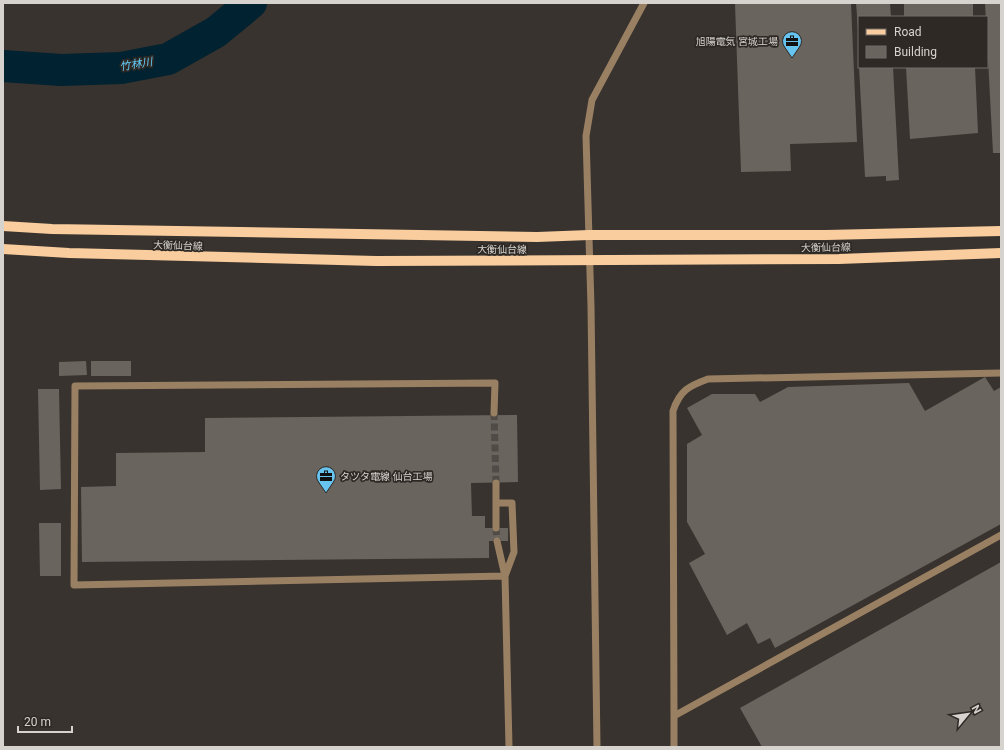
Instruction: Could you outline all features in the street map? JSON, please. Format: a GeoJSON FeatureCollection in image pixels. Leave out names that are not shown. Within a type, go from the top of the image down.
{"type":"FeatureCollection","features":[{"type":"Feature","properties":{"kind":"main road","name":"大衡仙台線"},"geometry":{"type":"LineString","coordinates":[[3,226],[52,229],[319,235],[537,237],[589,235],[826,235],[1001,232]]}},
{"type":"Feature","properties":{"kind":"main road","name":"大衡仙台線"},"geometry":{"type":"LineString","coordinates":[[3,249],[68,253],[288,260],[383,261],[839,259],[1001,253]]}},
{"type":"Feature","properties":{"kind":"street"},"geometry":{"type":"LineString","coordinates":[[597,747],[590,260],[586,186],[586,136],[592,100],[644,3]]}},
{"type":"Feature","properties":{"kind":"street"},"geometry":{"type":"LineString","coordinates":[[674,747],[673,411],[678,398],[690,386],[708,379],[1001,373]]}},
{"type":"Feature","properties":{"kind":"street"},"geometry":{"type":"LineString","coordinates":[[494,413],[495,383],[75,386],[74,585],[505,576]]}},
{"type":"Feature","properties":{"kind":"street"},"geometry":{"type":"LineString","coordinates":[[496,483],[496,528]]}},
{"type":"Feature","properties":{"kind":"street"},"geometry":{"type":"LineString","coordinates":[[496,503],[512,503],[514,552],[505,576]]}},
{"type":"Feature","properties":{"kind":"street"},"geometry":{"type":"LineString","coordinates":[[674,716],[1001,535]]}},
{"type":"Feature","properties":{"kind":"street"},"geometry":{"type":"LineString","coordinates":[[497,542],[505,576],[509,747]]}},
{"type":"Feature","properties":{"kind":"building"},"geometry":{"type":"Polygon","coordinates":[[[851,3],[857,142],[790,144],[791,171],[741,172],[735,4],[851,3]]]}},
{"type":"Feature","properties":{"kind":"building"},"geometry":{"type":"Polygon","coordinates":[[[856,3],[890,3],[891,16],[858,16],[858,28],[856,3]]]}},
{"type":"Feature","properties":{"kind":"building"},"geometry":{"type":"Polygon","coordinates":[[[904,3],[973,3],[973,16],[904,16],[904,3]]]}},
{"type":"Feature","properties":{"kind":"building"},"geometry":{"type":"Polygon","coordinates":[[[985,3],[1001,3],[1001,153],[993,153],[988,59],[988,16],[986,16],[985,3]]]}},
{"type":"Feature","properties":{"kind":"building"},"geometry":{"type":"Polygon","coordinates":[[[859,68],[893,68],[899,180],[886,181],[886,176],[865,177],[859,68]]]}},
{"type":"Feature","properties":{"kind":"building"},"geometry":{"type":"Polygon","coordinates":[[[906,68],[975,68],[978,133],[910,139],[906,68]]]}},
{"type":"Feature","properties":{"kind":"building"},"geometry":{"type":"Polygon","coordinates":[[[86,361],[87,375],[59,376],[59,362],[86,361]]]}},
{"type":"Feature","properties":{"kind":"building"},"geometry":{"type":"Polygon","coordinates":[[[91,361],[131,361],[131,376],[91,376],[91,361]]]}},
{"type":"Feature","properties":{"kind":"building"},"geometry":{"type":"Polygon","coordinates":[[[985,377],[994,391],[1001,387],[1001,524],[775,648],[770,638],[758,644],[747,623],[727,635],[689,563],[705,554],[687,522],[687,444],[702,435],[687,408],[712,394],[755,394],[760,402],[788,387],[909,383],[925,411],[985,377]]]}},
{"type":"Feature","properties":{"kind":"building"},"geometry":{"type":"Polygon","coordinates":[[[38,389],[59,389],[61,489],[40,490],[38,389]]]}},
{"type":"Feature","properties":{"kind":"building"},"geometry":{"type":"Polygon","coordinates":[[[517,415],[518,482],[471,483],[472,516],[485,516],[485,528],[508,528],[508,541],[489,541],[489,558],[82,562],[81,487],[116,486],[116,453],[205,452],[205,418],[517,415]]]}},
{"type":"Feature","properties":{"kind":"building"},"geometry":{"type":"Polygon","coordinates":[[[39,523],[61,523],[61,576],[40,576],[39,523]]]}},
{"type":"Feature","properties":{"kind":"building"},"geometry":{"type":"Polygon","coordinates":[[[1001,562],[1001,747],[762,747],[740,708],[1001,562]]]}},
{"type":"Feature","properties":{"kind":"waterway","name":"竹林川"},"geometry":{"type":"LineString","coordinates":[[3,66],[61,70],[121,68],[168,59],[216,32],[251,3]]}},
{"type":"Feature","properties":{"kind":"tunnel"},"geometry":{"type":"LineString","coordinates":[[494,413],[496,483]]}},
{"type":"Feature","properties":{"kind":"tunnel"},"geometry":{"type":"LineString","coordinates":[[496,528],[497,541]]}},
{"type":"Feature","properties":{"kind":"place","name":"旭陽電気 宮城工場"},"geometry":{"type":"Point","coordinates":[792,58]}},
{"type":"Feature","properties":{"kind":"place","name":"タツタ電線 仙台工場"},"geometry":{"type":"Point","coordinates":[326,493]}}]}
